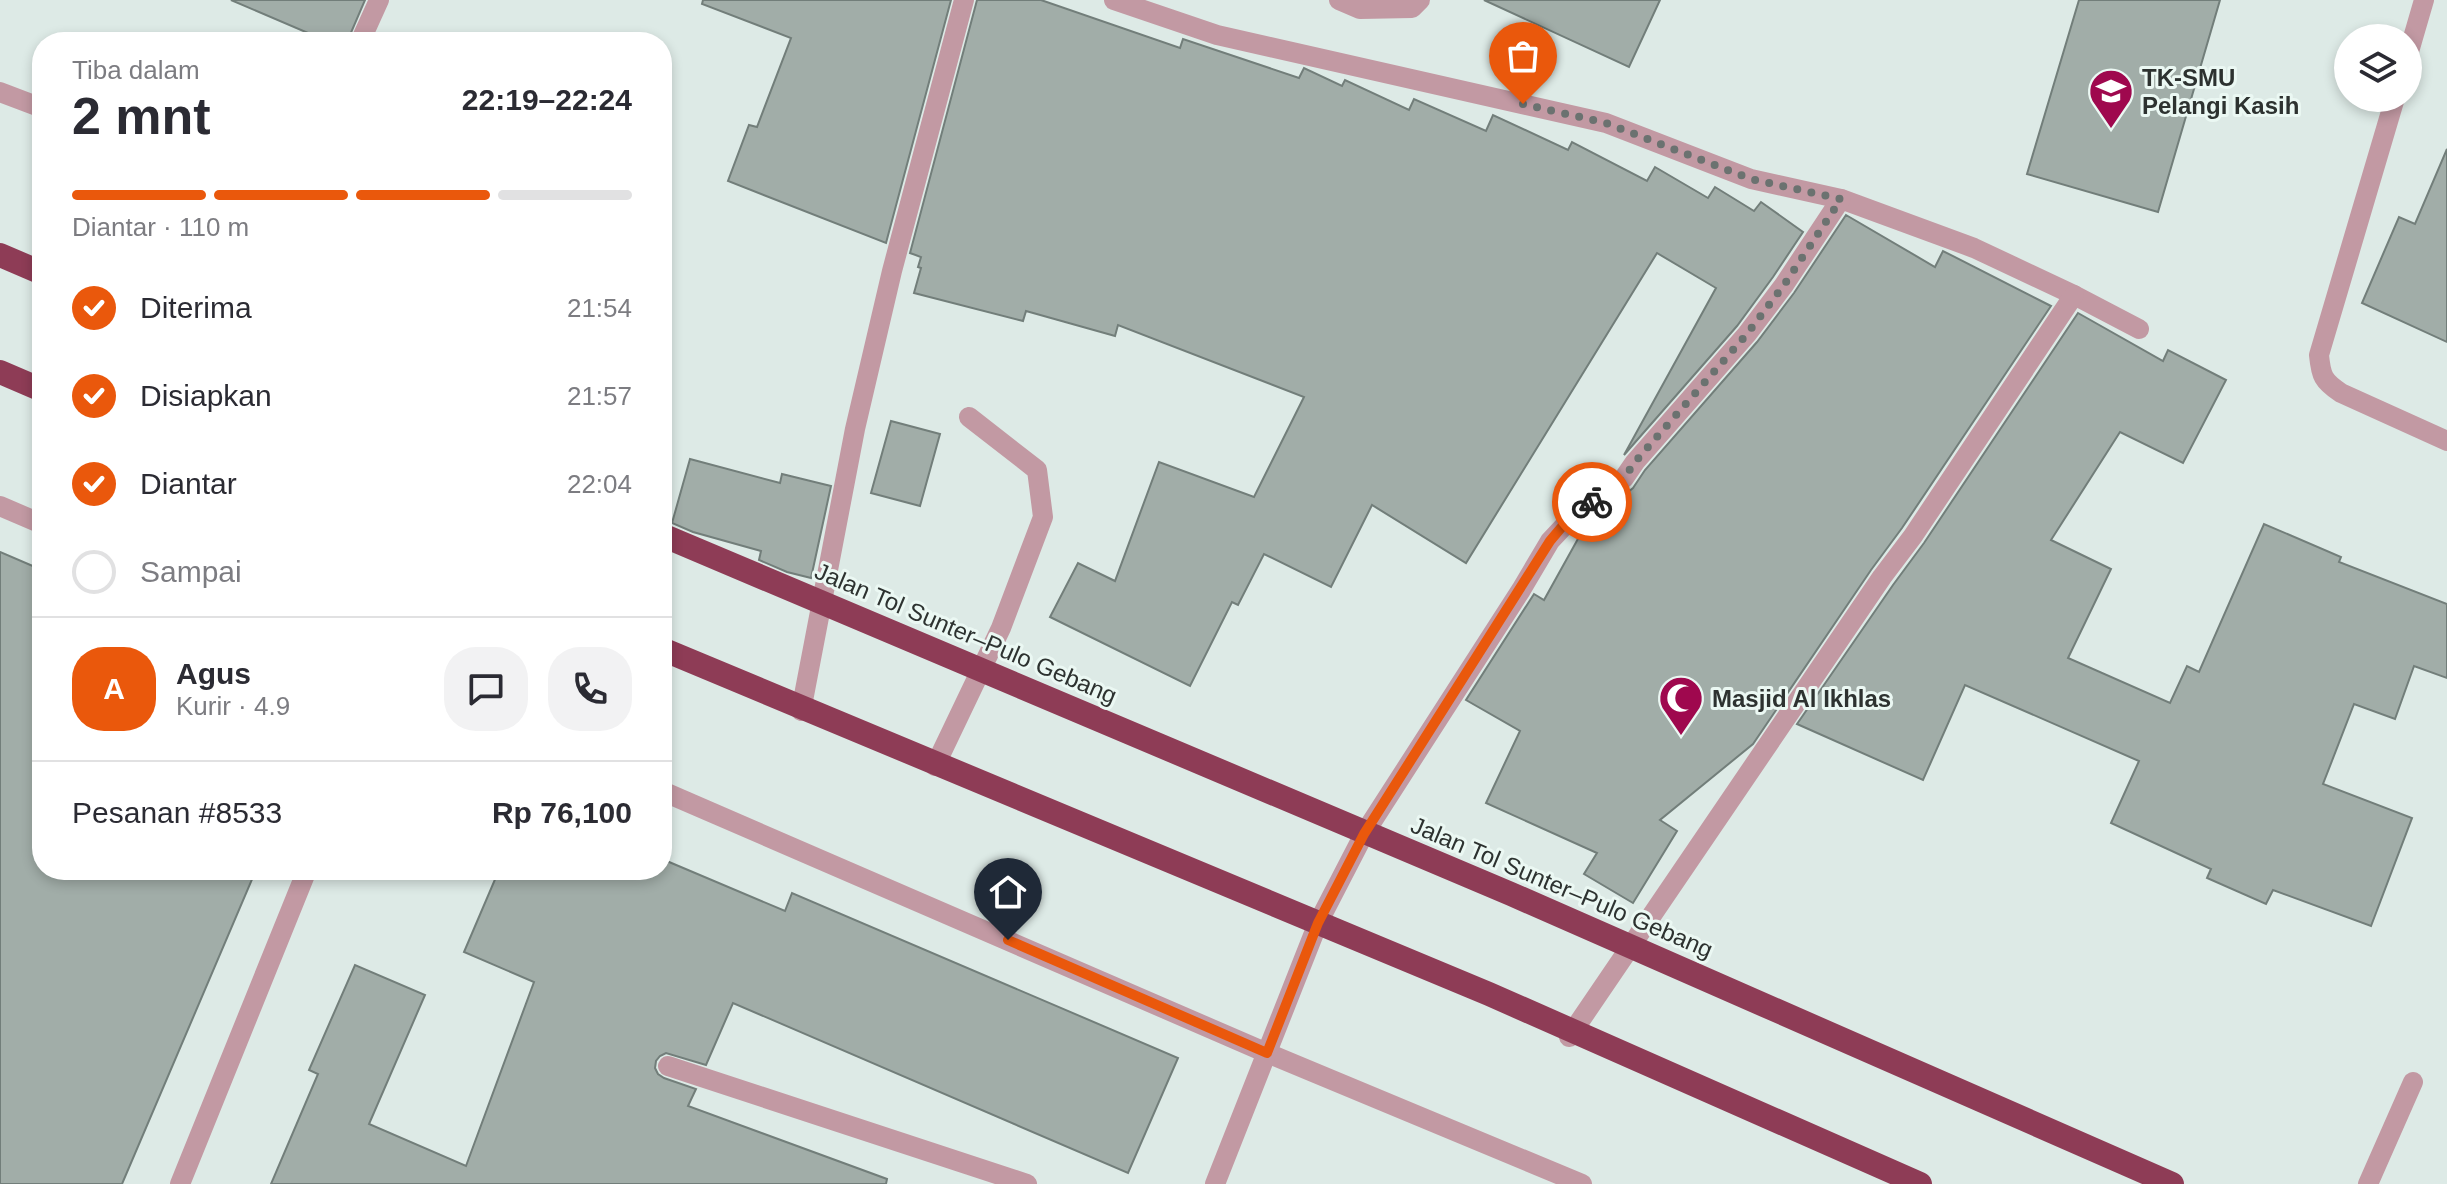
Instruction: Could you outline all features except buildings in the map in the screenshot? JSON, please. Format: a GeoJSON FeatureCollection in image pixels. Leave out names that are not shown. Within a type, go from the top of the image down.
{"type":"FeatureCollection","features":[{"type":"Feature","properties":{"kind":"highway"},"geometry":{"type":"LineString","coordinates":[[0,255],[32,269]]}},
{"type":"Feature","properties":{"kind":"highway"},"geometry":{"type":"LineString","coordinates":[[0,372],[32,386]]}},
{"type":"Feature","properties":{"kind":"highway","name":"Jalan Tol Sunter–Pulo Gebang"},"geometry":{"type":"LineString","coordinates":[[672,539],[1511,894],[2172,1184]]}},
{"type":"Feature","properties":{"kind":"highway"},"geometry":{"type":"LineString","coordinates":[[672,653],[1489,994],[1920,1184]]}},
{"type":"Feature","properties":{"kind":"street"},"geometry":{"type":"LineString","coordinates":[[365,32],[379,0]]}},
{"type":"Feature","properties":{"kind":"street"},"geometry":{"type":"LineString","coordinates":[[801,711],[855,429],[892,271],[964,0]]}},
{"type":"Feature","properties":{"kind":"street"},"geometry":{"type":"LineString","coordinates":[[1114,0],[1217,35],[1606,123],[1751,179],[1841,199],[1974,248],[2139,329]]}},
{"type":"Feature","properties":{"kind":"street"},"geometry":{"type":"LineString","coordinates":[[1339,0],[1360,9],[1412,8],[1420,0]]}},
{"type":"Feature","properties":{"kind":"street"},"geometry":{"type":"LineString","coordinates":[[2417,24],[2424,0]]}},
{"type":"Feature","properties":{"kind":"street"},"geometry":{"type":"LineString","coordinates":[[0,92],[32,104]]}},
{"type":"Feature","properties":{"kind":"street"},"geometry":{"type":"LineString","coordinates":[[2391,112],[2319,355],[2320,374],[2328,385],[2341,393],[2447,441]]}},
{"type":"Feature","properties":{"kind":"street"},"geometry":{"type":"LineString","coordinates":[[1215,1184],[1318,923],[1364,834],[1550,541],[1581,508],[1624,478],[1747,334],[1841,199]]}},
{"type":"Feature","properties":{"kind":"street"},"geometry":{"type":"LineString","coordinates":[[1569,1037],[1913,536],[2074,295]]}},
{"type":"Feature","properties":{"kind":"street"},"geometry":{"type":"LineString","coordinates":[[935,766],[1001,628],[1043,517],[1037,470],[969,417]]}},
{"type":"Feature","properties":{"kind":"street"},"geometry":{"type":"LineString","coordinates":[[0,506],[32,520]]}},
{"type":"Feature","properties":{"kind":"street"},"geometry":{"type":"LineString","coordinates":[[672,795],[1267,1053],[1582,1184]]}},
{"type":"Feature","properties":{"kind":"street"},"geometry":{"type":"LineString","coordinates":[[180,1184],[303,880]]}},
{"type":"Feature","properties":{"kind":"street"},"geometry":{"type":"LineString","coordinates":[[668,1066],[1027,1184]]}},
{"type":"Feature","properties":{"kind":"street"},"geometry":{"type":"LineString","coordinates":[[2368,1184],[2413,1082]]}},
{"type":"Feature","properties":{"kind":"way so far"},"geometry":{"type":"LineString","coordinates":[[1523,104],[1606,123],[1751,179],[1841,199],[1747,334],[1624,478],[1592,502]]}},
{"type":"Feature","properties":{"kind":"place","name":"TK-SMU Pelangi Kasih"},"geometry":{"type":"Point","coordinates":[2111,130]}},
{"type":"Feature","properties":{"kind":"place","name":"Masjid Al Ikhlas"},"geometry":{"type":"Point","coordinates":[1681,737]}},
{"type":"Feature","properties":{"kind":"route"},"geometry":{"type":"LineString","coordinates":[[1008,940],[1267,1053],[1318,923],[1364,834],[1550,541],[1581,508],[1592,502]]}}]}
